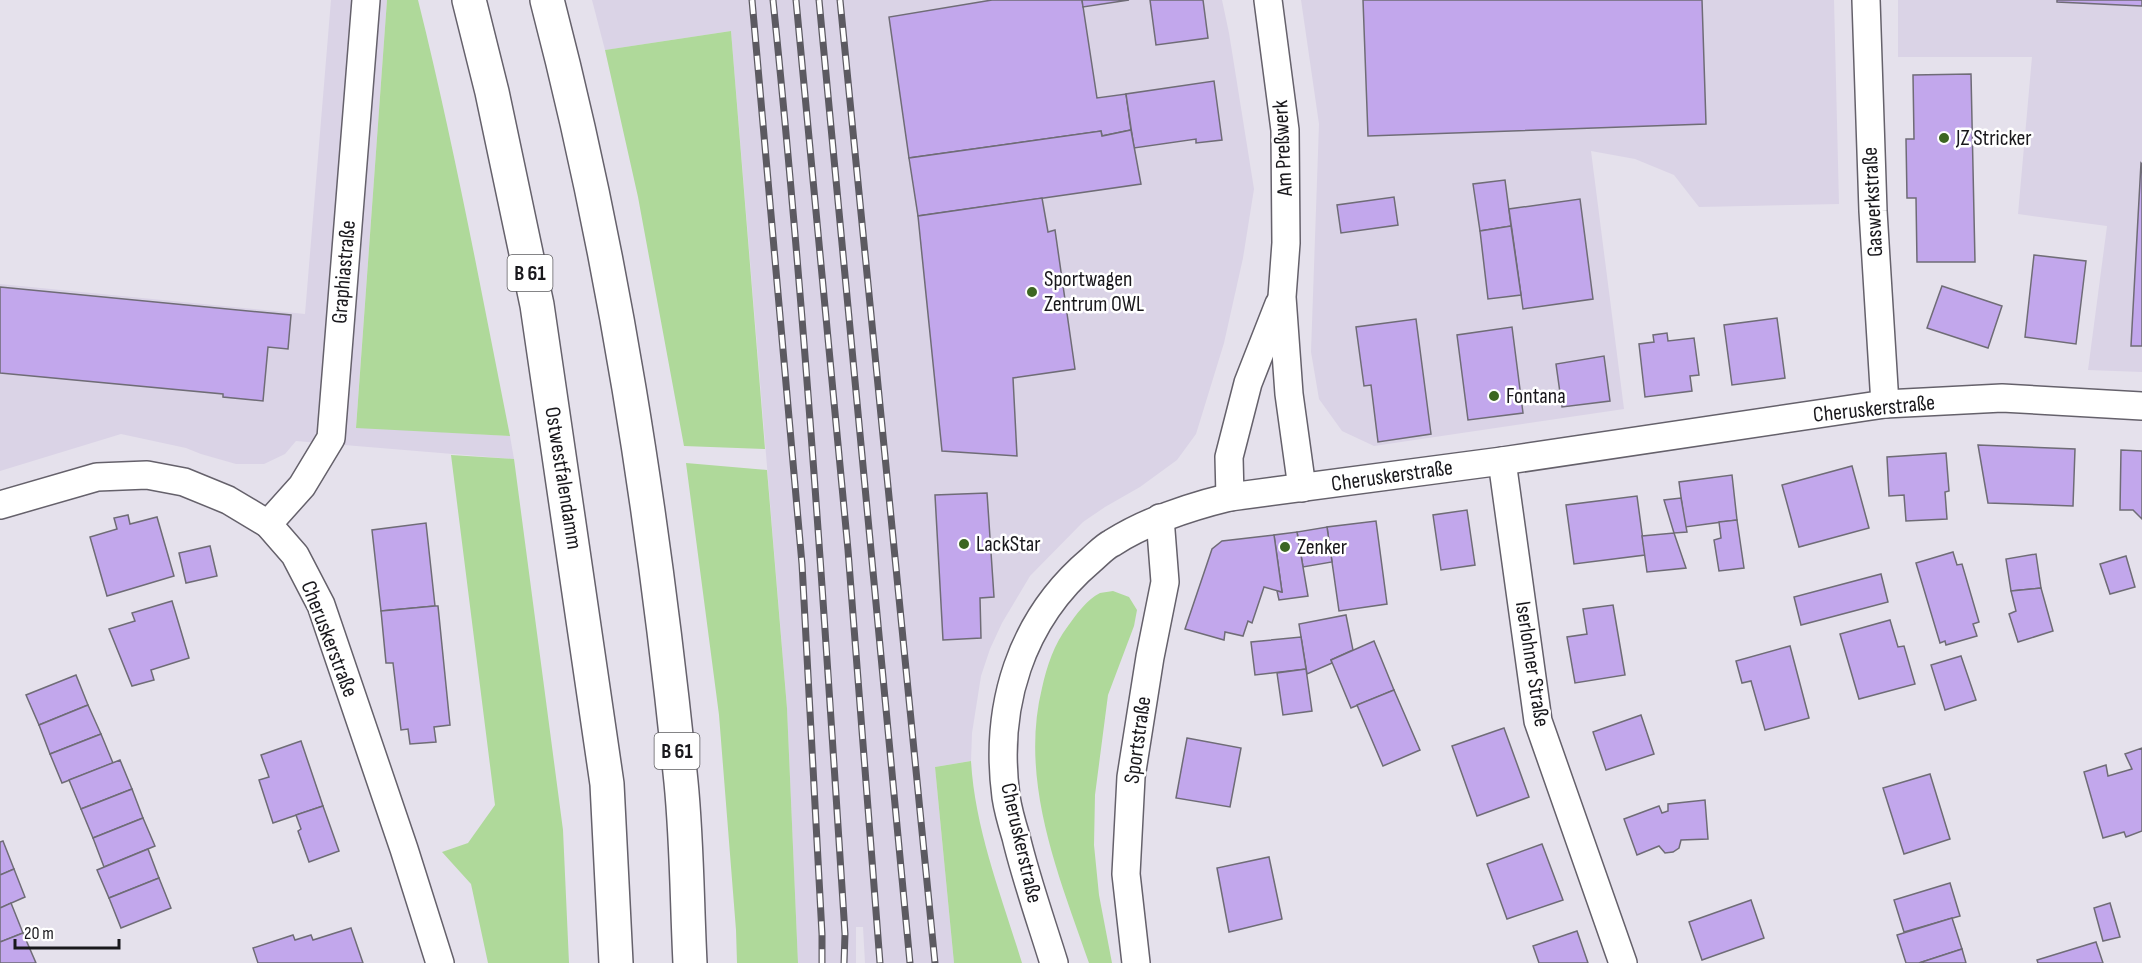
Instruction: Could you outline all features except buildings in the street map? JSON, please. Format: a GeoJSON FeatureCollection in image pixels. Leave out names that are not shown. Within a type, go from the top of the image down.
{"type":"FeatureCollection","features":[{"type":"Feature","properties":{"kind":"highway","name":"Ostwestfalendamm"},"geometry":{"type":"LineString","coordinates":[[468,0],[492,92],[537,305],[607,784],[616,963]]}},
{"type":"Feature","properties":{"kind":"highway","name":"B 61"},"geometry":{"type":"LineString","coordinates":[[547,0],[565,68],[610,281],[652,541],[681,784],[690,963]]}},
{"type":"Feature","properties":{"kind":"street","name":"Graphiastraße"},"geometry":{"type":"LineString","coordinates":[[268,524],[302,486],[331,438],[366,0]]}},
{"type":"Feature","properties":{"kind":"street","name":"Am Preßwerk"},"geometry":{"type":"LineString","coordinates":[[1268,0],[1285,130],[1286,243],[1282,297],[1289,394],[1302,488]]}},
{"type":"Feature","properties":{"kind":"street","name":"Gaswerkstraße"},"geometry":{"type":"LineString","coordinates":[[1866,0],[1873,211],[1885,404]]}},
{"type":"Feature","properties":{"kind":"street","name":"Am Preßwerk"},"geometry":{"type":"LineString","coordinates":[[1230,497],[1229,456],[1248,383],[1282,297]]}},
{"type":"Feature","properties":{"kind":"street","name":"Cheruskerstraße"},"geometry":{"type":"LineString","coordinates":[[1054,963],[1022,861],[1006,798],[1003,736],[1014,674],[1035,625],[1069,578],[1111,543],[1160,518],[1196,505],[1230,497],[1502,461],[1885,404],[2002,398],[2142,406]]}},
{"type":"Feature","properties":{"kind":"street","name":"Iserlohner Straße"},"geometry":{"type":"LineString","coordinates":[[1502,461],[1538,721],[1623,963]]}},
{"type":"Feature","properties":{"kind":"street","name":"Cheruskerstraße"},"geometry":{"type":"LineString","coordinates":[[0,505],[97,477],[147,475],[184,482],[228,500],[268,524],[295,555],[321,605],[440,963]]}},
{"type":"Feature","properties":{"kind":"street","name":"Sportstraße"},"geometry":{"type":"LineString","coordinates":[[1136,963],[1126,874],[1131,777],[1150,657],[1165,582],[1160,518]]}},
{"type":"Feature","properties":{"kind":"shaded area"},"geometry":{"type":"Polygon","coordinates":[[[331,0],[387,0],[356,427],[510,436],[514,459],[296,441],[285,454],[264,464],[236,464],[186,448],[121,434],[0,471],[0,284],[305,314],[331,0]]]}},
{"type":"Feature","properties":{"kind":"shaded area"},"geometry":{"type":"Polygon","coordinates":[[[592,0],[1222,0],[1254,189],[1243,258],[1224,343],[1196,434],[1177,460],[1140,487],[1083,522],[1030,576],[1002,623],[981,676],[972,733],[971,761],[935,767],[954,963],[865,963],[863,927],[856,927],[856,963],[798,963],[787,708],[731,31],[605,50],[592,0]]]}},
{"type":"Feature","properties":{"kind":"shaded area"},"geometry":{"type":"Polygon","coordinates":[[[1301,0],[1834,0],[1839,204],[1699,207],[1674,175],[1635,159],[1591,151],[1624,409],[1374,446],[1342,431],[1319,399],[1311,352],[1319,124],[1301,0]]]}},
{"type":"Feature","properties":{"kind":"shaded area"},"geometry":{"type":"Polygon","coordinates":[[[1898,0],[2142,0],[2142,372],[2088,370],[2107,226],[2018,214],[2032,57],[1898,57],[1898,0]]]}},
{"type":"Feature","properties":{"kind":"green space"},"geometry":{"type":"Polygon","coordinates":[[[387,0],[418,0],[478,272],[510,436],[356,428],[387,0]]]}},
{"type":"Feature","properties":{"kind":"green space"},"geometry":{"type":"Polygon","coordinates":[[[731,31],[765,449],[684,446],[638,197],[605,50],[731,31]]]}},
{"type":"Feature","properties":{"kind":"green space"},"geometry":{"type":"Polygon","coordinates":[[[451,455],[514,459],[563,830],[569,963],[488,963],[471,884],[442,852],[468,843],[495,805],[451,455]]]}},
{"type":"Feature","properties":{"kind":"green space"},"geometry":{"type":"Polygon","coordinates":[[[686,463],[767,470],[787,708],[798,963],[737,963],[719,715],[686,463]]]}},
{"type":"Feature","properties":{"kind":"green space"},"geometry":{"type":"Polygon","coordinates":[[[1113,591],[1129,597],[1137,610],[1134,626],[1108,695],[1095,795],[1094,845],[1099,895],[1112,963],[1089,963],[1055,863],[1046,828],[1035,758],[1036,723],[1046,672],[1063,633],[1091,599],[1100,593],[1113,591]]]}},
{"type":"Feature","properties":{"kind":"green space"},"geometry":{"type":"Polygon","coordinates":[[[971,761],[984,838],[1022,963],[954,963],[935,767],[971,761]]]}},
{"type":"Feature","properties":{"kind":"railway"},"geometry":{"type":"LineString","coordinates":[[752,0],[802,564],[822,963]]}},
{"type":"Feature","properties":{"kind":"railway"},"geometry":{"type":"LineString","coordinates":[[773,0],[814,467],[845,934],[844,963]]}},
{"type":"Feature","properties":{"kind":"railway"},"geometry":{"type":"LineString","coordinates":[[796,0],[848,550],[880,963]]}},
{"type":"Feature","properties":{"kind":"railway"},"geometry":{"type":"LineString","coordinates":[[819,0],[910,963]]}},
{"type":"Feature","properties":{"kind":"railway"},"geometry":{"type":"LineString","coordinates":[[840,0],[935,963]]}},
{"type":"Feature","properties":{"kind":"place","name":"JZ Stricker"},"geometry":{"type":"Point","coordinates":[1944,138]}},
{"type":"Feature","properties":{"kind":"place","name":"Sportwagen Zentrum OWL"},"geometry":{"type":"Point","coordinates":[1032,292]}},
{"type":"Feature","properties":{"kind":"place","name":"Fontana"},"geometry":{"type":"Point","coordinates":[1494,396]}},
{"type":"Feature","properties":{"kind":"place","name":"LackStar"},"geometry":{"type":"Point","coordinates":[964,544]}},
{"type":"Feature","properties":{"kind":"place","name":"Zenker"},"geometry":{"type":"Point","coordinates":[1285,547]}}]}
